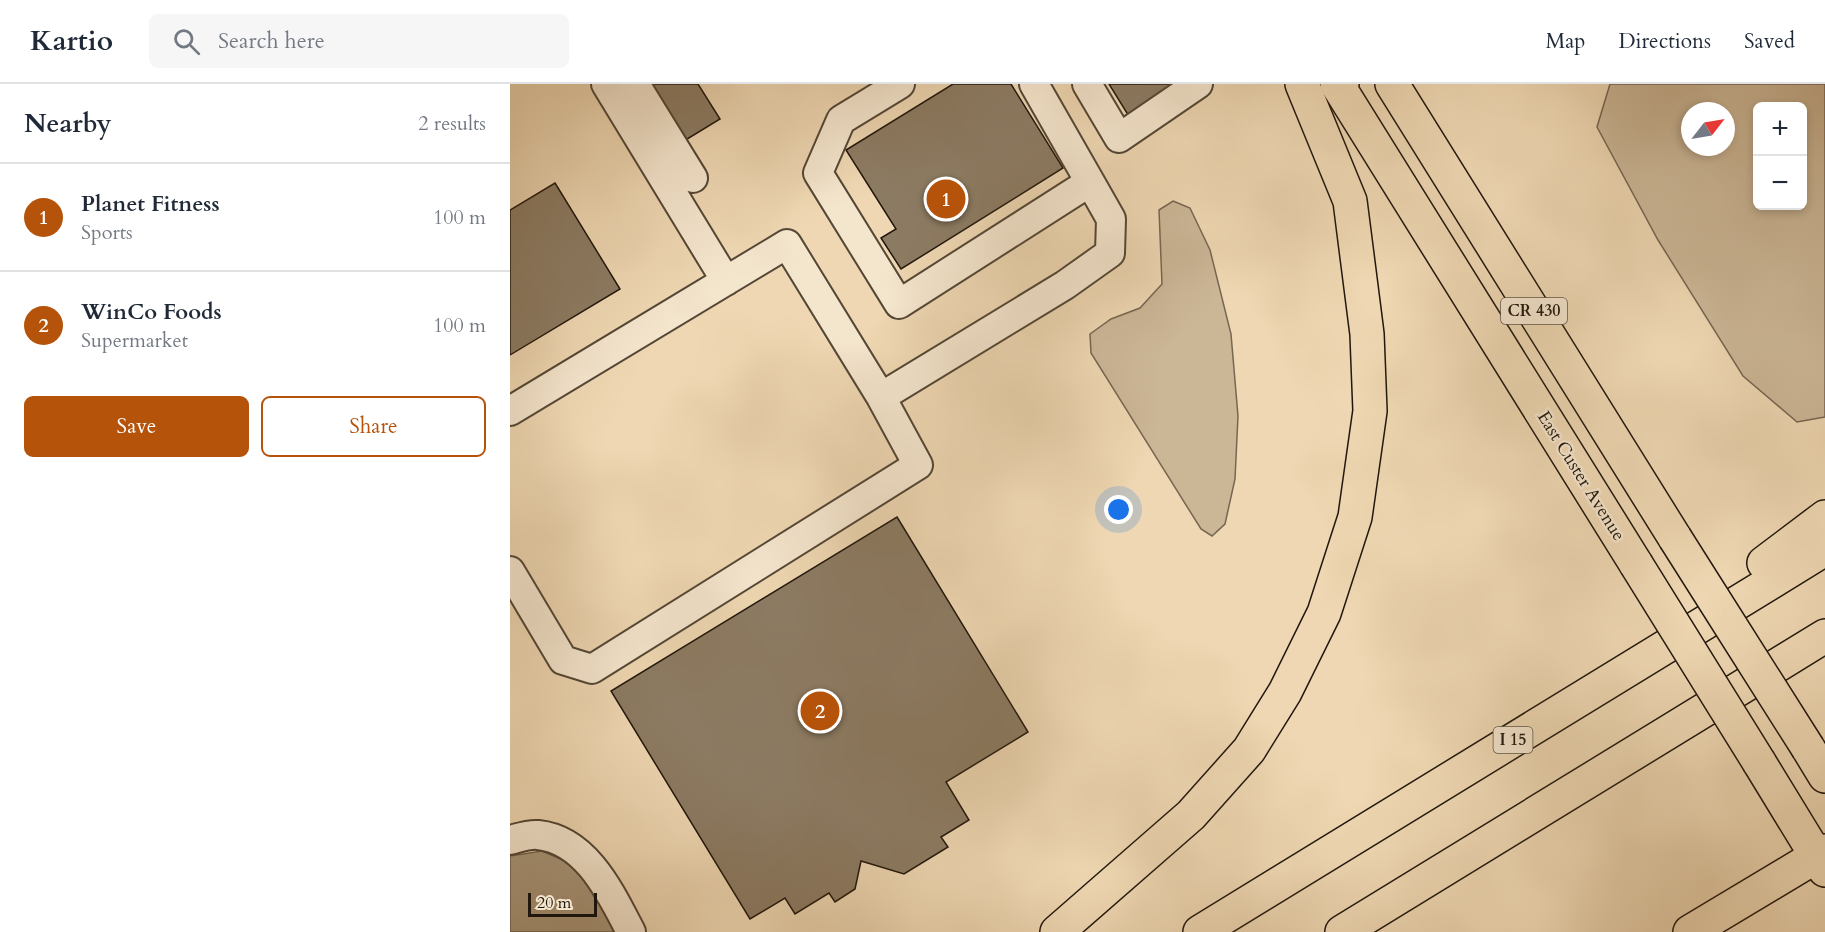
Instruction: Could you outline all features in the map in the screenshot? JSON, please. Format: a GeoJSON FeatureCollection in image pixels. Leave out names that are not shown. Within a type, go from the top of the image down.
{"type":"FeatureCollection","features":[{"type":"Feature","properties":{"kind":"main road"},"geometry":{"type":"LineString","coordinates":[[1057,932],[1191,815],[1249,750],[1285,692],[1324,613],[1355,517],[1370,411],[1367,334],[1350,201],[1302,84]]}},
{"type":"Feature","properties":{"kind":"main road","name":"CR 430"},"geometry":{"type":"LineString","coordinates":[[1392,84],[1825,776]]}},
{"type":"Feature","properties":{"kind":"main road","name":"East Custer Avenue"},"geometry":{"type":"LineString","coordinates":[[1339,85],[1759,762],[1822,859]]}},
{"type":"Feature","properties":{"kind":"main road"},"geometry":{"type":"LineString","coordinates":[[1563,709],[1825,517]]}},
{"type":"Feature","properties":{"kind":"main road","name":"I 15"},"geometry":{"type":"LineString","coordinates":[[1200,932],[1825,549]]}},
{"type":"Feature","properties":{"kind":"main road"},"geometry":{"type":"LineString","coordinates":[[1342,932],[1825,636]]}},
{"type":"Feature","properties":{"kind":"main road"},"geometry":{"type":"LineString","coordinates":[[1690,932],[1822,859]]}},
{"type":"Feature","properties":{"kind":"lane"},"geometry":{"type":"LineString","coordinates":[[606,84],[726,281]]}},
{"type":"Feature","properties":{"kind":"lane"},"geometry":{"type":"LineString","coordinates":[[635,84],[693,178]]}},
{"type":"Feature","properties":{"kind":"lane"},"geometry":{"type":"LineString","coordinates":[[900,84],[841,120],[818,174],[899,304],[1090,182]]}},
{"type":"Feature","properties":{"kind":"lane"},"geometry":{"type":"LineString","coordinates":[[881,397],[1065,285],[1110,253],[1111,219],[1034,84]]}},
{"type":"Feature","properties":{"kind":"lane"},"geometry":{"type":"LineString","coordinates":[[1087,84],[1119,138],[1198,84]]}},
{"type":"Feature","properties":{"kind":"lane"},"geometry":{"type":"LineString","coordinates":[[510,411],[788,244],[881,397],[918,465],[592,669],[563,660],[510,571]]}},
{"type":"Feature","properties":{"kind":"lane"},"geometry":{"type":"LineString","coordinates":[[510,840],[537,835],[566,845],[591,864],[631,932]]}},
{"type":"Feature","properties":{"kind":"shaded area"},"geometry":{"type":"Polygon","coordinates":[[[1610,84],[1825,84],[1825,417],[1797,422],[1743,376],[1658,240],[1597,127],[1610,84]]]}},
{"type":"Feature","properties":{"kind":"shaded area"},"geometry":{"type":"Polygon","coordinates":[[[1173,201],[1190,208],[1210,250],[1231,334],[1238,416],[1235,479],[1225,524],[1212,536],[1201,529],[1091,353],[1090,334],[1111,319],[1140,308],[1162,284],[1159,210],[1173,201]]]}},
{"type":"Feature","properties":{"kind":"shaded area"},"geometry":{"type":"Polygon","coordinates":[[[542,851],[581,868],[620,932],[510,932],[510,856],[542,851]]]}},
{"type":"Feature","properties":{"kind":"building"},"geometry":{"type":"Polygon","coordinates":[[[648,84],[698,84],[720,119],[684,141],[648,84]]]}},
{"type":"Feature","properties":{"kind":"building"},"geometry":{"type":"Polygon","coordinates":[[[953,84],[1011,84],[1063,168],[901,269],[881,238],[896,229],[846,150],[953,84]]]}},
{"type":"Feature","properties":{"kind":"building"},"geometry":{"type":"Polygon","coordinates":[[[1109,84],[1185,84],[1130,118],[1109,84]]]}},
{"type":"Feature","properties":{"kind":"building"},"geometry":{"type":"Polygon","coordinates":[[[555,183],[620,289],[510,355],[510,210],[555,183]]]}},
{"type":"Feature","properties":{"kind":"building"},"geometry":{"type":"Polygon","coordinates":[[[897,517],[1028,732],[946,782],[969,820],[941,837],[948,847],[904,874],[861,861],[855,889],[835,902],[829,893],[795,914],[785,898],[750,919],[611,691],[897,517]]]}},
{"type":"Feature","properties":{"kind":"place","name":"Planet Fitness"},"geometry":{"type":"Point","coordinates":[946,199]}},
{"type":"Feature","properties":{"kind":"place","name":"WinCo Foods"},"geometry":{"type":"Point","coordinates":[820,711]}}]}
